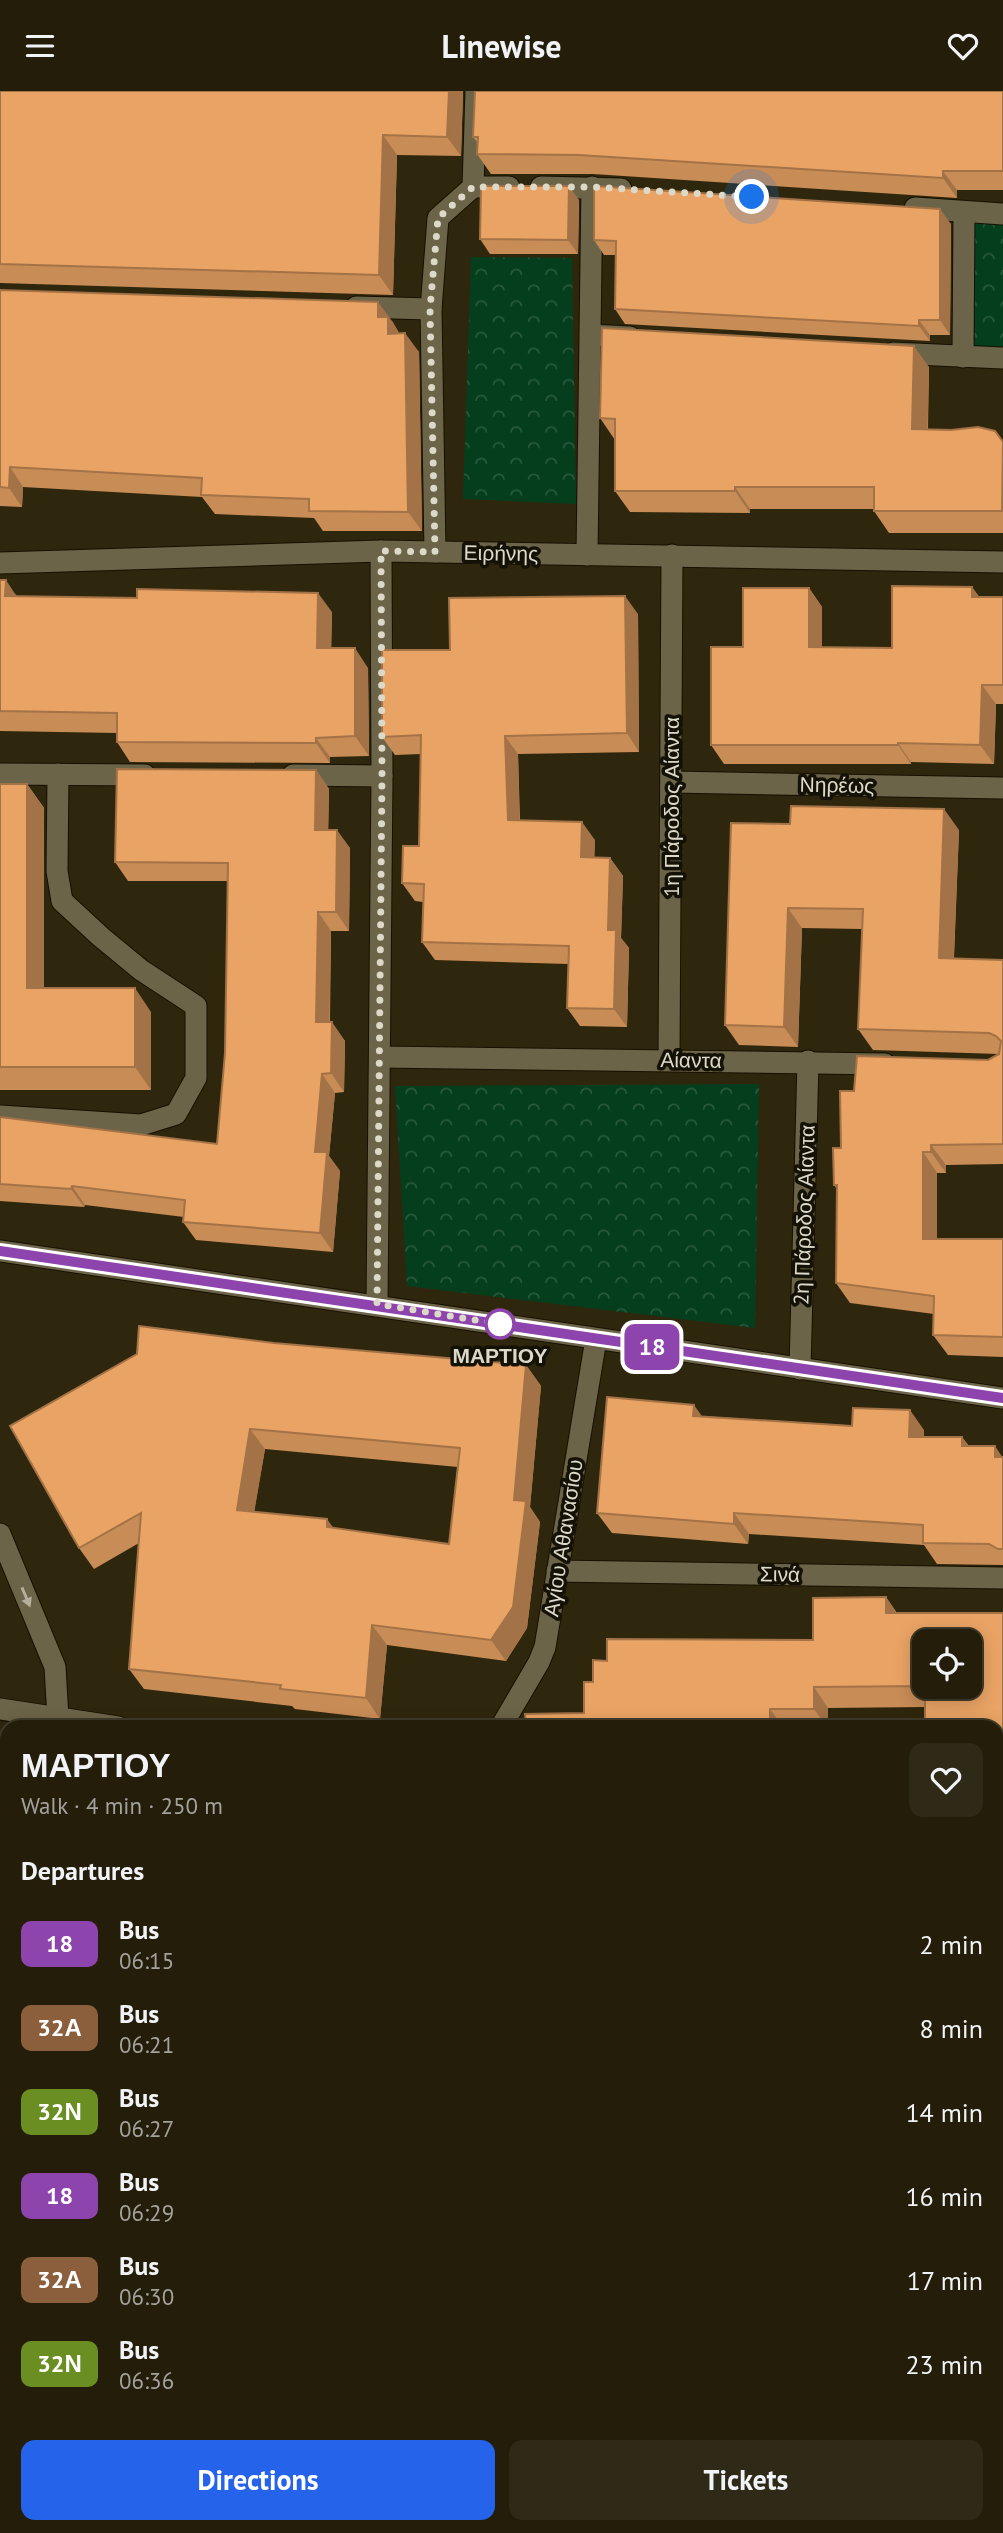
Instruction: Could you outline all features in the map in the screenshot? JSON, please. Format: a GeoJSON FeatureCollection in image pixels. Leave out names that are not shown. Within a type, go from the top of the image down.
{"type":"FeatureCollection","features":[{"type":"Feature","properties":{"kind":"street"},"geometry":{"type":"LineString","coordinates":[[473,187],[476,91]]}},
{"type":"Feature","properties":{"kind":"street"},"geometry":{"type":"LineString","coordinates":[[435,552],[430,309],[438,218],[473,187],[647,190]]}},
{"type":"Feature","properties":{"kind":"street"},"geometry":{"type":"LineString","coordinates":[[587,555],[592,187]]}},
{"type":"Feature","properties":{"kind":"street"},"geometry":{"type":"LineString","coordinates":[[895,207],[1003,214]]}},
{"type":"Feature","properties":{"kind":"street"},"geometry":{"type":"LineString","coordinates":[[963,356],[964,212]]}},
{"type":"Feature","properties":{"kind":"street"},"geometry":{"type":"LineString","coordinates":[[333,306],[430,309]]}},
{"type":"Feature","properties":{"kind":"street"},"geometry":{"type":"LineString","coordinates":[[591,335],[646,338]]}},
{"type":"Feature","properties":{"kind":"street"},"geometry":{"type":"LineString","coordinates":[[867,351],[1003,358]]}},
{"type":"Feature","properties":{"kind":"street"},"geometry":{"type":"LineString","coordinates":[[377,1304],[382,776],[381,551]]}},
{"type":"Feature","properties":{"kind":"street","name":"Ειρήνης"},"geometry":{"type":"LineString","coordinates":[[0,563],[381,551],[1003,562]]}},
{"type":"Feature","properties":{"kind":"street","name":"1η Πάροδος Αίαντα"},"geometry":{"type":"LineString","coordinates":[[669,1059],[672,555]]}},
{"type":"Feature","properties":{"kind":"street"},"geometry":{"type":"LineString","coordinates":[[0,774],[166,775]]}},
{"type":"Feature","properties":{"kind":"street"},"geometry":{"type":"LineString","coordinates":[[0,1117],[141,1125],[176,1114],[196,1078],[196,1006],[141,970],[62,901],[57,871],[58,774]]}},
{"type":"Feature","properties":{"kind":"street"},"geometry":{"type":"LineString","coordinates":[[274,775],[382,776]]}},
{"type":"Feature","properties":{"kind":"street","name":"Νηρέως"},"geometry":{"type":"LineString","coordinates":[[672,782],[1003,787]]}},
{"type":"Feature","properties":{"kind":"street","name":"Αίαντα"},"geometry":{"type":"LineString","coordinates":[[380,1057],[905,1064]]}},
{"type":"Feature","properties":{"kind":"street","name":"2η Πάροδος Αίαντα"},"geometry":{"type":"LineString","coordinates":[[800,1369],[808,1061]]}},
{"type":"Feature","properties":{"kind":"street"},"geometry":{"type":"LineString","coordinates":[[0,1251],[377,1304],[1003,1398]]}},
{"type":"Feature","properties":{"kind":"street","name":"Αγίου Αθανασίου"},"geometry":{"type":"LineString","coordinates":[[505,1720],[539,1663],[545,1647],[596,1339]]}},
{"type":"Feature","properties":{"kind":"street"},"geometry":{"type":"LineString","coordinates":[[0,1534],[55,1667],[58,1718]]}},
{"type":"Feature","properties":{"kind":"street","name":"Σινά"},"geometry":{"type":"LineString","coordinates":[[557,1571],[1003,1578]]}},
{"type":"Feature","properties":{"kind":"street"},"geometry":{"type":"LineString","coordinates":[[0,1709],[71,1720]]}},
{"type":"Feature","properties":{"kind":"green space"},"geometry":{"type":"Polygon","coordinates":[[[964,212],[1003,216],[1003,352],[963,357],[964,212]]]}},
{"type":"Feature","properties":{"kind":"green space"},"geometry":{"type":"Polygon","coordinates":[[[471,257],[572,258],[576,504],[463,499],[471,257]]]}},
{"type":"Feature","properties":{"kind":"green space"},"geometry":{"type":"Polygon","coordinates":[[[759,1084],[755,1328],[407,1286],[395,1086],[759,1084]]]}},
{"type":"Feature","properties":{"kind":"building"},"geometry":{"type":"Polygon","coordinates":[[[0,91],[449,91],[447,137],[383,135],[379,275],[0,264],[0,91]]]}},
{"type":"Feature","properties":{"kind":"building"},"geometry":{"type":"Polygon","coordinates":[[[475,91],[1003,91],[1003,171],[943,171],[943,178],[579,155],[477,154],[478,137],[473,137],[475,91]]]}},
{"type":"Feature","properties":{"kind":"building"},"geometry":{"type":"Polygon","coordinates":[[[481,186],[569,186],[568,240],[480,239],[481,186]]]}},
{"type":"Feature","properties":{"kind":"building"},"geometry":{"type":"Polygon","coordinates":[[[594,186],[940,209],[940,320],[919,320],[919,326],[615,309],[616,241],[594,240],[594,186]]]}},
{"type":"Feature","properties":{"kind":"building"},"geometry":{"type":"Polygon","coordinates":[[[0,290],[378,302],[378,317],[388,317],[388,334],[405,333],[408,512],[309,511],[309,499],[201,495],[202,478],[10,467],[9,488],[0,487],[0,290]]]}},
{"type":"Feature","properties":{"kind":"building"},"geometry":{"type":"Polygon","coordinates":[[[602,328],[914,346],[912,429],[951,430],[978,427],[995,431],[1003,442],[1002,511],[874,511],[874,487],[735,487],[735,491],[615,491],[615,419],[600,418],[602,328]]]}},
{"type":"Feature","properties":{"kind":"building"},"geometry":{"type":"Polygon","coordinates":[[[0,580],[6,580],[5,596],[137,598],[137,589],[318,593],[317,648],[355,648],[355,736],[316,738],[316,743],[117,742],[117,713],[0,711],[0,580]]]}},
{"type":"Feature","properties":{"kind":"building"},"geometry":{"type":"Polygon","coordinates":[[[892,586],[972,587],[972,597],[1003,597],[1003,685],[982,685],[980,745],[711,745],[711,647],[743,647],[743,588],[809,588],[809,647],[892,648],[892,586]]]}},
{"type":"Feature","properties":{"kind":"building"},"geometry":{"type":"Polygon","coordinates":[[[625,596],[627,733],[505,736],[508,820],[582,822],[581,857],[610,858],[608,930],[616,930],[614,1009],[567,1008],[569,946],[422,942],[424,884],[402,883],[403,846],[419,846],[421,735],[382,737],[382,650],[450,650],[449,598],[625,596]]]}},
{"type":"Feature","properties":{"kind":"building"},"geometry":{"type":"Polygon","coordinates":[[[117,769],[316,770],[315,830],[337,830],[336,912],[318,912],[316,1022],[332,1022],[331,1073],[322,1074],[315,1152],[327,1152],[320,1233],[183,1222],[185,1200],[72,1186],[71,1189],[0,1184],[0,1117],[217,1144],[225,1053],[228,863],[115,862],[117,769]]]}},
{"type":"Feature","properties":{"kind":"building"},"geometry":{"type":"Polygon","coordinates":[[[0,784],[27,784],[27,988],[135,988],[135,1067],[0,1067],[0,784]]]}},
{"type":"Feature","properties":{"kind":"building"},"geometry":{"type":"Polygon","coordinates":[[[791,806],[944,809],[939,958],[1003,960],[1003,1144],[931,1145],[931,1152],[923,1152],[923,1239],[1003,1239],[1003,1337],[933,1335],[934,1296],[836,1283],[837,1185],[834,1185],[833,1148],[841,1148],[840,1091],[854,1091],[857,1056],[988,1060],[999,1054],[1001,1041],[989,1033],[858,1029],[863,909],[788,908],[784,1027],[725,1025],[731,823],[790,824],[791,806]]]}},
{"type":"Feature","properties":{"kind":"building"},"geometry":{"type":"Polygon","coordinates":[[[139,1326],[274,1343],[526,1365],[514,1500],[526,1501],[513,1607],[491,1640],[372,1625],[366,1698],[280,1689],[281,1685],[129,1669],[141,1513],[79,1548],[10,1426],[137,1354],[139,1326]],[[250,1429],[237,1510],[327,1519],[327,1527],[449,1544],[460,1448],[250,1429]]]}},
{"type":"Feature","properties":{"kind":"building"},"geometry":{"type":"Polygon","coordinates":[[[607,1397],[694,1405],[693,1416],[852,1426],[853,1408],[910,1410],[909,1437],[962,1437],[962,1446],[995,1446],[995,1457],[1003,1457],[1003,1549],[989,1544],[923,1543],[923,1525],[734,1513],[734,1524],[597,1513],[607,1397]]]}},
{"type":"Feature","properties":{"kind":"building"},"geometry":{"type":"Polygon","coordinates":[[[886,1597],[886,1613],[1003,1613],[1003,1720],[925,1720],[925,1699],[982,1699],[982,1629],[912,1629],[912,1686],[814,1687],[814,1709],[770,1709],[770,1720],[525,1720],[525,1714],[584,1713],[584,1682],[593,1682],[593,1660],[607,1661],[607,1639],[813,1640],[813,1598],[886,1597]]]}},
{"type":"Feature","properties":{"kind":"bus line","name":"18"},"geometry":{"type":"LineString","coordinates":[[0,1251],[377,1304],[622,1343],[1003,1398]]}},
{"type":"Feature","properties":{"kind":"place","name":"ΜΑΡΤΙΟΥ"},"geometry":{"type":"Point","coordinates":[500,1324]}},
{"type":"Feature","properties":{"kind":"route"},"geometry":{"type":"LineString","coordinates":[[500,1324],[377,1304],[382,776],[381,551],[435,552],[430,309],[438,218],[473,187],[592,187],[752,197]]}}]}
